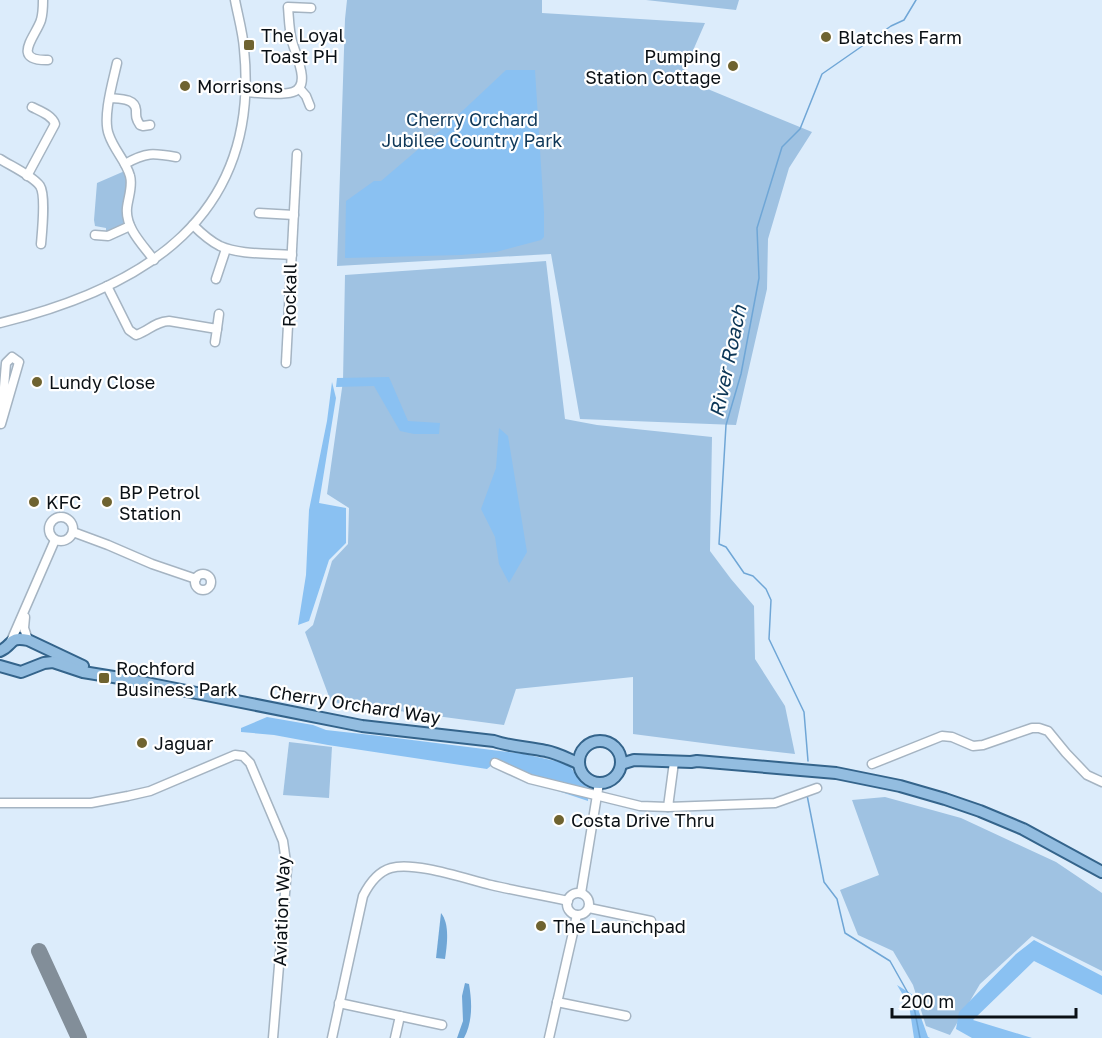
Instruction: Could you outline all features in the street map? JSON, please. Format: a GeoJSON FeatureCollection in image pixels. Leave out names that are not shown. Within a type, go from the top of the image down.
{"type":"FeatureCollection","features":[{"type":"Feature","properties":{"kind":"main road","name":"Cherry Orchard Way"},"geometry":{"type":"LineString","coordinates":[[5,647],[20,638],[84,666],[126,680]]}},
{"type":"Feature","properties":{"kind":"main road"},"geometry":{"type":"LineString","coordinates":[[30,641],[38,655],[35,664],[30,669]]}},
{"type":"Feature","properties":{"kind":"main road"},"geometry":{"type":"LineString","coordinates":[[5,647],[6,665],[12,670]]}},
{"type":"Feature","properties":{"kind":"main road","name":"Cherry Orchard Way"},"geometry":{"type":"LineString","coordinates":[[0,666],[21,672],[53,662],[83,672],[362,726],[494,741],[579,758]]}},
{"type":"Feature","properties":{"kind":"main road"},"geometry":{"type":"LineString","coordinates":[[593,741],[607,742],[618,750],[621,764],[615,777],[610,781],[599,783],[589,781],[583,776],[579,758],[587,744],[593,741]]}},
{"type":"Feature","properties":{"kind":"main road"},"geometry":{"type":"LineString","coordinates":[[618,750],[691,758],[697,761]]}},
{"type":"Feature","properties":{"kind":"main road"},"geometry":{"type":"LineString","coordinates":[[621,764],[634,760],[697,761],[836,773],[900,786],[945,799],[1002,820],[1102,872]]}},
{"type":"Feature","properties":{"kind":"street"},"geometry":{"type":"LineString","coordinates":[[43,0],[41,21],[27,48],[29,55],[48,60]]}},
{"type":"Feature","properties":{"kind":"street"},"geometry":{"type":"LineString","coordinates":[[0,322],[63,303],[107,286],[136,271],[154,260],[178,240],[219,192],[229,171],[239,136],[245,92],[244,48],[235,0]]}},
{"type":"Feature","properties":{"kind":"street"},"geometry":{"type":"LineString","coordinates":[[245,92],[285,93],[299,88],[302,78],[291,40],[288,7],[311,8]]}},
{"type":"Feature","properties":{"kind":"street"},"geometry":{"type":"LineString","coordinates":[[117,63],[107,120],[108,135],[125,164],[131,180],[127,214],[130,226],[154,260]]}},
{"type":"Feature","properties":{"kind":"street"},"geometry":{"type":"LineString","coordinates":[[299,88],[306,96],[310,106]]}},
{"type":"Feature","properties":{"kind":"street"},"geometry":{"type":"LineString","coordinates":[[110,98],[134,103],[135,117],[140,125],[150,125]]}},
{"type":"Feature","properties":{"kind":"street"},"geometry":{"type":"LineString","coordinates":[[27,176],[55,124],[53,119],[32,107]]}},
{"type":"Feature","properties":{"kind":"street"},"geometry":{"type":"LineString","coordinates":[[292,255],[297,154]]}},
{"type":"Feature","properties":{"kind":"street"},"geometry":{"type":"LineString","coordinates":[[125,164],[142,155],[176,157]]}},
{"type":"Feature","properties":{"kind":"street"},"geometry":{"type":"LineString","coordinates":[[0,159],[38,184],[42,192],[41,244]]}},
{"type":"Feature","properties":{"kind":"street"},"geometry":{"type":"LineString","coordinates":[[259,213],[294,215]]}},
{"type":"Feature","properties":{"kind":"street","name":"Rockall"},"geometry":{"type":"LineString","coordinates":[[193,225],[213,242],[226,249],[292,255],[286,363]]}},
{"type":"Feature","properties":{"kind":"street"},"geometry":{"type":"LineString","coordinates":[[95,235],[108,236],[130,226]]}},
{"type":"Feature","properties":{"kind":"street"},"geometry":{"type":"LineString","coordinates":[[216,279],[226,249]]}},
{"type":"Feature","properties":{"kind":"street"},"geometry":{"type":"LineString","coordinates":[[107,286],[126,325],[133,334],[141,334],[157,323],[169,321],[217,328]]}},
{"type":"Feature","properties":{"kind":"street"},"geometry":{"type":"LineString","coordinates":[[215,342],[219,314]]}},
{"type":"Feature","properties":{"kind":"street"},"geometry":{"type":"LineString","coordinates":[[12,357],[19,362],[1,424],[6,363],[12,357]]}},
{"type":"Feature","properties":{"kind":"street"},"geometry":{"type":"LineString","coordinates":[[62,516],[69,519],[73,525],[73,532],[66,540],[55,540],[48,530],[50,523],[62,516]]}},
{"type":"Feature","properties":{"kind":"street"},"geometry":{"type":"LineString","coordinates":[[73,532],[196,579]]}},
{"type":"Feature","properties":{"kind":"street"},"geometry":{"type":"LineString","coordinates":[[5,647],[26,607],[55,540]]}},
{"type":"Feature","properties":{"kind":"street"},"geometry":{"type":"LineString","coordinates":[[26,607],[24,628],[30,641]]}},
{"type":"Feature","properties":{"kind":"street"},"geometry":{"type":"LineString","coordinates":[[872,764],[942,736],[952,737],[973,746],[983,745],[1032,728],[1039,728],[1048,731],[1087,775],[1102,782]]}},
{"type":"Feature","properties":{"kind":"street","name":"Aviation Way"},"geometry":{"type":"LineString","coordinates":[[0,803],[91,803],[150,791],[235,755],[243,756],[250,763],[283,841],[287,869],[273,1038]]}},
{"type":"Feature","properties":{"kind":"street"},"geometry":{"type":"LineString","coordinates":[[668,807],[674,762]]}},
{"type":"Feature","properties":{"kind":"street"},"geometry":{"type":"LineString","coordinates":[[495,763],[530,779],[640,806],[775,803],[817,788]]}},
{"type":"Feature","properties":{"kind":"street"},"geometry":{"type":"LineString","coordinates":[[581,893],[599,783]]}},
{"type":"Feature","properties":{"kind":"street"},"geometry":{"type":"LineString","coordinates":[[332,1038],[363,896],[368,884],[390,868],[417,867],[493,886],[568,901]]}},
{"type":"Feature","properties":{"kind":"street"},"geometry":{"type":"LineString","coordinates":[[581,893],[589,900],[589,908],[577,915],[568,909],[568,901],[574,894],[581,893]]}},
{"type":"Feature","properties":{"kind":"street"},"geometry":{"type":"LineString","coordinates":[[589,908],[651,921]]}},
{"type":"Feature","properties":{"kind":"street"},"geometry":{"type":"LineString","coordinates":[[549,1038],[577,915]]}},
{"type":"Feature","properties":{"kind":"street"},"geometry":{"type":"LineString","coordinates":[[557,1002],[626,1016]]}},
{"type":"Feature","properties":{"kind":"street"},"geometry":{"type":"LineString","coordinates":[[339,1003],[442,1025]]}},
{"type":"Feature","properties":{"kind":"street"},"geometry":{"type":"LineString","coordinates":[[395,1038],[400,1016]]}},
{"type":"Feature","properties":{"kind":"green space","name":"Cherry Orchard Jubilee Country Park"},"geometry":{"type":"Polygon","coordinates":[[[347,0],[542,0],[542,13],[705,23],[681,78],[812,132],[789,168],[768,239],[767,289],[736,425],[580,419],[551,254],[337,266],[347,0]]]}},
{"type":"Feature","properties":{"kind":"green space"},"geometry":{"type":"Polygon","coordinates":[[[646,0],[739,0],[736,10],[646,0]]]}},
{"type":"Feature","properties":{"kind":"green space"},"geometry":{"type":"Polygon","coordinates":[[[506,70],[535,70],[544,237],[541,240],[496,252],[345,258],[346,201],[374,181],[381,181],[456,117],[506,70]]]}},
{"type":"Feature","properties":{"kind":"green space"},"geometry":{"type":"Polygon","coordinates":[[[127,170],[130,226],[106,233],[106,228],[95,226],[97,183],[127,170]]]}},
{"type":"Feature","properties":{"kind":"green space"},"geometry":{"type":"Polygon","coordinates":[[[546,261],[565,419],[597,425],[712,437],[710,551],[754,606],[755,659],[785,706],[795,754],[633,734],[633,677],[516,689],[504,725],[331,702],[305,632],[313,625],[332,561],[348,544],[349,508],[327,494],[343,381],[345,275],[546,261]]]}},
{"type":"Feature","properties":{"kind":"green space"},"geometry":{"type":"Polygon","coordinates":[[[389,377],[408,421],[440,423],[439,434],[414,434],[400,431],[374,386],[336,387],[337,378],[389,377]]]}},
{"type":"Feature","properties":{"kind":"green space"},"geometry":{"type":"Polygon","coordinates":[[[332,382],[336,398],[319,503],[346,508],[346,543],[329,560],[309,621],[298,625],[306,575],[309,510],[327,421],[332,382]]]}},
{"type":"Feature","properties":{"kind":"green space"},"geometry":{"type":"Polygon","coordinates":[[[499,428],[508,436],[527,552],[509,583],[499,564],[495,537],[481,509],[496,468],[499,428]]]}},
{"type":"Feature","properties":{"kind":"green space"},"geometry":{"type":"Polygon","coordinates":[[[267,717],[313,725],[326,730],[524,754],[569,764],[577,777],[589,784],[588,801],[534,783],[498,760],[487,769],[274,735],[241,732],[241,728],[267,717]]]}},
{"type":"Feature","properties":{"kind":"green space"},"geometry":{"type":"Polygon","coordinates":[[[289,742],[332,747],[329,798],[283,795],[289,742]]]}},
{"type":"Feature","properties":{"kind":"green space"},"geometry":{"type":"Polygon","coordinates":[[[885,797],[961,818],[1056,862],[1102,893],[1102,971],[1032,936],[980,984],[950,1035],[926,1026],[913,985],[893,951],[858,935],[840,890],[879,875],[852,800],[885,797]]]}},
{"type":"Feature","properties":{"kind":"green space"},"geometry":{"type":"Polygon","coordinates":[[[1034,940],[1102,976],[1102,995],[1034,961],[973,1020],[1032,1038],[972,1038],[956,1029],[959,1012],[1016,954],[1034,940]]]}},
{"type":"Feature","properties":{"kind":"green space"},"geometry":{"type":"Polygon","coordinates":[[[897,985],[913,995],[930,1038],[914,1038],[909,1005],[897,985]]]}},
{"type":"Feature","properties":{"kind":"shaded area"},"geometry":{"type":"Polygon","coordinates":[[[441,913],[447,929],[445,959],[436,958],[441,913]]]}},
{"type":"Feature","properties":{"kind":"shaded area"},"geometry":{"type":"Polygon","coordinates":[[[465,983],[469,984],[470,1018],[464,1038],[457,1038],[463,1021],[462,996],[465,983]]]}},
{"type":"Feature","properties":{"kind":"waterway","name":"River Roach"},"geometry":{"type":"LineString","coordinates":[[808,761],[804,712],[769,639],[771,600],[766,589],[753,576],[744,573],[726,547],[719,544],[726,425],[741,374],[759,278],[757,228],[782,147],[800,129],[822,74],[891,26],[904,20],[916,0]]}},
{"type":"Feature","properties":{"kind":"waterway","name":"River Roach"},"geometry":{"type":"LineString","coordinates":[[807,795],[824,882],[837,899],[845,933],[890,961],[913,1002],[920,1038]]}},
{"type":"Feature","properties":{"kind":"taxiway"},"geometry":{"type":"LineString","coordinates":[[39,951],[79,1038]]}},
{"type":"Feature","properties":{"kind":"place","name":"Blatches Farm"},"geometry":{"type":"Point","coordinates":[826,37]}},
{"type":"Feature","properties":{"kind":"place","name":"The Loyal Toast PH"},"geometry":{"type":"Point","coordinates":[249,45]}},
{"type":"Feature","properties":{"kind":"place","name":"Pumping Station Cottage"},"geometry":{"type":"Point","coordinates":[733,66]}},
{"type":"Feature","properties":{"kind":"place","name":"Morrisons"},"geometry":{"type":"Point","coordinates":[185,86]}},
{"type":"Feature","properties":{"kind":"place","name":"Lundy Close"},"geometry":{"type":"Point","coordinates":[37,382]}},
{"type":"Feature","properties":{"kind":"place","name":"KFC"},"geometry":{"type":"Point","coordinates":[34,502]}},
{"type":"Feature","properties":{"kind":"place","name":"BP Petrol Station"},"geometry":{"type":"Point","coordinates":[107,502]}},
{"type":"Feature","properties":{"kind":"place","name":"Rochford Business Park"},"geometry":{"type":"Point","coordinates":[104,678]}},
{"type":"Feature","properties":{"kind":"place","name":"Jaguar"},"geometry":{"type":"Point","coordinates":[142,743]}},
{"type":"Feature","properties":{"kind":"place","name":"Costa Drive Thru"},"geometry":{"type":"Point","coordinates":[559,820]}},
{"type":"Feature","properties":{"kind":"place","name":"The Launchpad"},"geometry":{"type":"Point","coordinates":[541,926]}}]}
